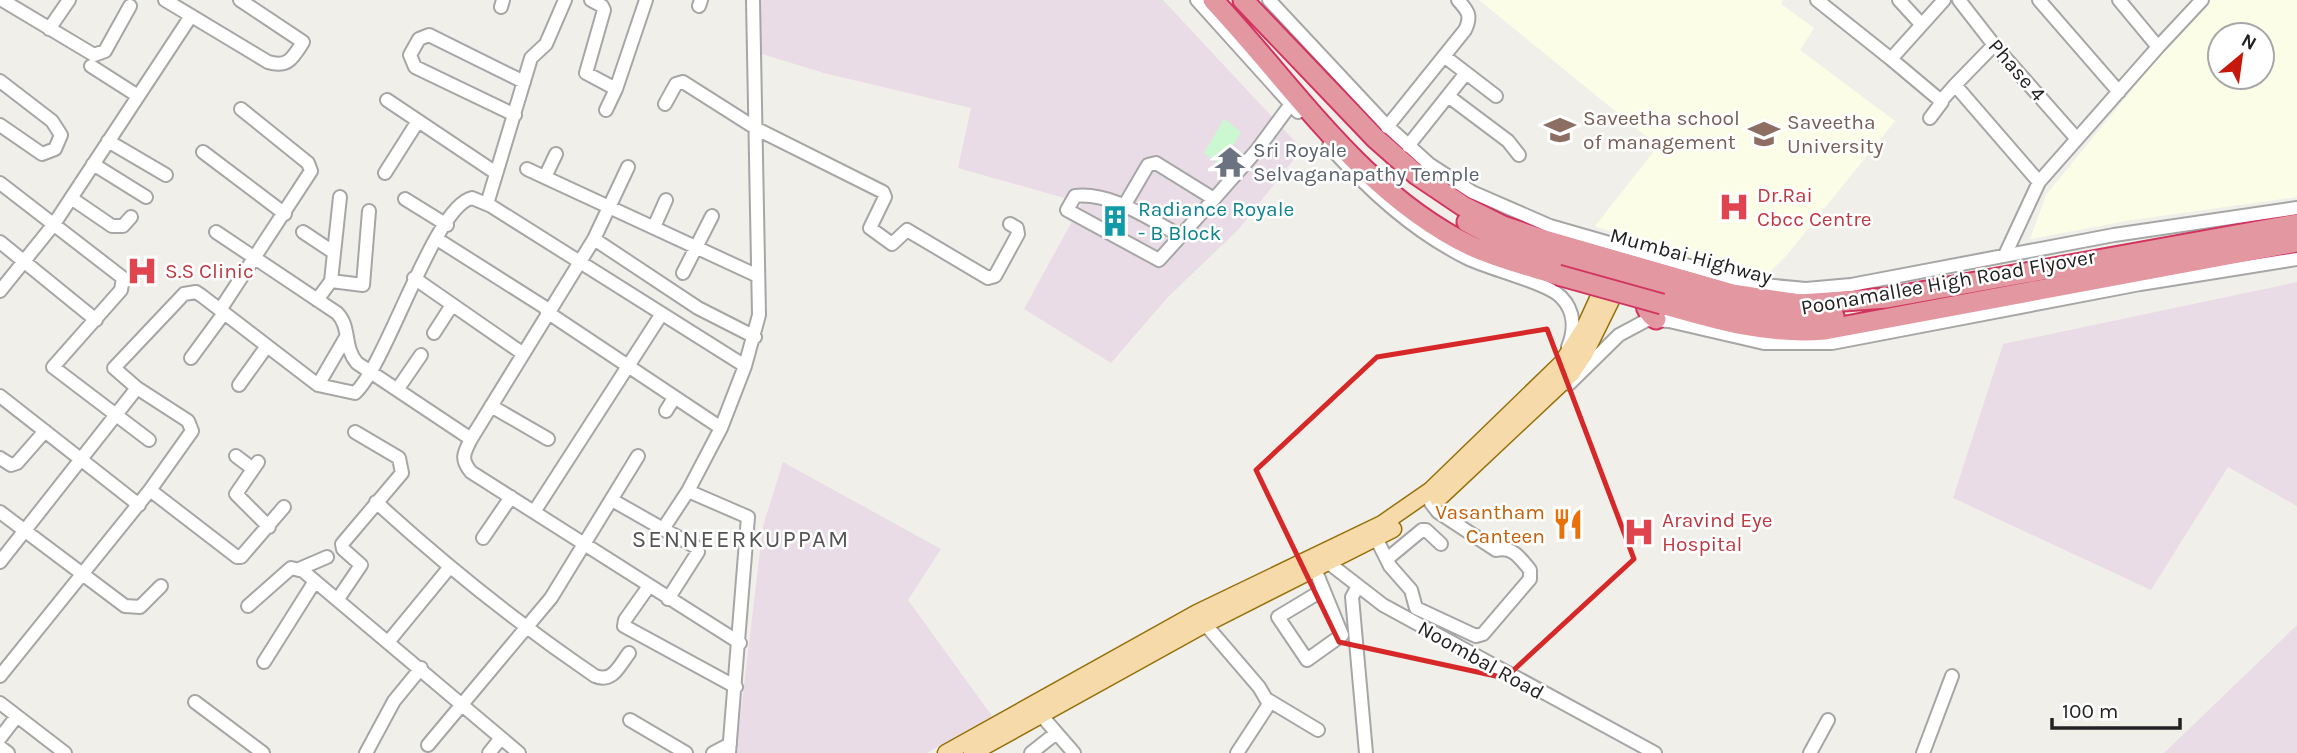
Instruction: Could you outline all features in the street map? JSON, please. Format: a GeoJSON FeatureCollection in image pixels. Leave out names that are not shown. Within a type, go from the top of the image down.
{"type":"FeatureCollection","features":[{"type":"Feature","properties":{"kind":"highway","name":"Poonamallee High Road Flyover"},"geometry":{"type":"LineString","coordinates":[[1213,0],[1361,166],[1433,225],[1472,246],[1558,275],[1756,328],[1813,331],[2297,243]]}},
{"type":"Feature","properties":{"kind":"highway","name":"Mumbai Highway"},"geometry":{"type":"LineString","coordinates":[[1243,0],[1375,138],[1417,175],[1484,217],[1544,240],[1732,294],[1800,304],[1856,302],[1982,282],[2297,224]]}},
{"type":"Feature","properties":{"kind":"highway"},"geometry":{"type":"LineString","coordinates":[[1302,62],[1371,148],[1428,198],[1500,239],[1615,276],[1660,304],[1797,318],[1882,309],[1982,282]]}},
{"type":"Feature","properties":{"kind":"highway"},"geometry":{"type":"LineString","coordinates":[[2290,259],[2297,243]]}},
{"type":"Feature","properties":{"kind":"main road"},"geometry":{"type":"LineString","coordinates":[[972,753],[1320,561],[1431,490],[1557,369],[1578,340],[1615,276]]}},
{"type":"Feature","properties":{"kind":"main road"},"geometry":{"type":"LineString","coordinates":[[946,753],[1196,613],[1376,538],[1431,503],[1565,381],[1585,354],[1615,276]]}},
{"type":"Feature","properties":{"kind":"street"},"geometry":{"type":"LineString","coordinates":[[2,0],[86,52],[100,54],[130,6]]}},
{"type":"Feature","properties":{"kind":"street"},"geometry":{"type":"LineString","coordinates":[[49,29],[69,0]]}},
{"type":"Feature","properties":{"kind":"street"},"geometry":{"type":"LineString","coordinates":[[165,0],[268,62],[278,65],[292,60],[303,42],[240,0]]}},
{"type":"Feature","properties":{"kind":"street"},"geometry":{"type":"LineString","coordinates":[[487,204],[531,58],[545,44],[565,0]]}},
{"type":"Feature","properties":{"kind":"street"},"geometry":{"type":"LineString","coordinates":[[591,0],[604,10],[585,70],[589,77],[615,89]]}},
{"type":"Feature","properties":{"kind":"street"},"geometry":{"type":"LineString","coordinates":[[606,110],[646,0]]}},
{"type":"Feature","properties":{"kind":"street"},"geometry":{"type":"LineString","coordinates":[[663,529],[688,491],[721,428],[755,337],[759,314],[757,129],[752,0]]}},
{"type":"Feature","properties":{"kind":"street"},"geometry":{"type":"LineString","coordinates":[[1197,0],[1370,190],[1421,230],[1483,265],[1559,295],[1569,307],[1573,324],[1570,342],[1557,369]]}},
{"type":"Feature","properties":{"kind":"street"},"geometry":{"type":"LineString","coordinates":[[1269,0],[1387,127],[1450,179],[1513,211],[1572,232],[1769,287],[1806,289],[1873,282],[2114,235],[2297,208]]}},
{"type":"Feature","properties":{"kind":"street"},"geometry":{"type":"LineString","coordinates":[[1387,127],[1470,20],[1469,13],[1458,0]]}},
{"type":"Feature","properties":{"kind":"street"},"geometry":{"type":"LineString","coordinates":[[1816,0],[1942,102]]}},
{"type":"Feature","properties":{"kind":"street"},"geometry":{"type":"LineString","coordinates":[[1899,0],[1921,24]]}},
{"type":"Feature","properties":{"kind":"street"},"geometry":{"type":"LineString","coordinates":[[1891,59],[1944,0]]}},
{"type":"Feature","properties":{"kind":"street","name":"Phase 4"},"geometry":{"type":"LineString","coordinates":[[1959,0],[1994,45],[2077,139]]}},
{"type":"Feature","properties":{"kind":"street"},"geometry":{"type":"LineString","coordinates":[[2039,0],[2119,92]]}},
{"type":"Feature","properties":{"kind":"street"},"geometry":{"type":"LineString","coordinates":[[2119,0],[2158,47]]}},
{"type":"Feature","properties":{"kind":"street"},"geometry":{"type":"LineString","coordinates":[[2005,255],[2039,182],[2202,0]]}},
{"type":"Feature","properties":{"kind":"street"},"geometry":{"type":"LineString","coordinates":[[0,291],[54,223],[191,16]]}},
{"type":"Feature","properties":{"kind":"street"},"geometry":{"type":"LineString","coordinates":[[514,115],[415,66],[410,55],[419,39],[429,35],[524,82]]}},
{"type":"Feature","properties":{"kind":"street"},"geometry":{"type":"LineString","coordinates":[[1930,118],[1955,85],[1994,45]]}},
{"type":"Feature","properties":{"kind":"street"},"geometry":{"type":"LineString","coordinates":[[1444,56],[1496,96]]}},
{"type":"Feature","properties":{"kind":"street"},"geometry":{"type":"LineString","coordinates":[[92,66],[138,96]]}},
{"type":"Feature","properties":{"kind":"street"},"geometry":{"type":"LineString","coordinates":[[1408,146],[1466,73]]}},
{"type":"Feature","properties":{"kind":"street"},"geometry":{"type":"LineString","coordinates":[[665,104],[676,84],[683,82],[757,129],[883,192],[886,197],[870,228],[892,244],[907,230],[988,278],[995,276],[1018,234],[1017,228],[1010,224]]}},
{"type":"Feature","properties":{"kind":"street"},"geometry":{"type":"LineString","coordinates":[[1955,85],[2039,182]]}},
{"type":"Feature","properties":{"kind":"street"},"geometry":{"type":"LineString","coordinates":[[0,125],[42,155],[55,149],[61,135],[52,121],[2,88]]}},
{"type":"Feature","properties":{"kind":"street"},"geometry":{"type":"LineString","coordinates":[[1448,96],[1508,141],[1519,155]]}},
{"type":"Feature","properties":{"kind":"street"},"geometry":{"type":"LineString","coordinates":[[387,100],[496,173]]}},
{"type":"Feature","properties":{"kind":"street"},"geometry":{"type":"LineString","coordinates":[[1181,236],[1124,206],[1090,195],[1075,196],[1067,210],[1159,260],[1181,236],[1214,199],[1251,155],[1252,147],[1290,103]]}},
{"type":"Feature","properties":{"kind":"street"},"geometry":{"type":"LineString","coordinates":[[191,358],[309,177],[310,166],[241,109]]}},
{"type":"Feature","properties":{"kind":"street"},"geometry":{"type":"LineString","coordinates":[[385,173],[418,121]]}},
{"type":"Feature","properties":{"kind":"street"},"geometry":{"type":"LineString","coordinates":[[108,141],[166,175]]}},
{"type":"Feature","properties":{"kind":"street"},"geometry":{"type":"LineString","coordinates":[[203,152],[285,214]]}},
{"type":"Feature","properties":{"kind":"street"},"geometry":{"type":"LineString","coordinates":[[545,177],[556,154]]}},
{"type":"Feature","properties":{"kind":"street"},"geometry":{"type":"LineString","coordinates":[[1124,206],[1149,165],[1156,163],[1214,199]]}},
{"type":"Feature","properties":{"kind":"street"},"geometry":{"type":"LineString","coordinates":[[93,164],[146,197]]}},
{"type":"Feature","properties":{"kind":"street"},"geometry":{"type":"LineString","coordinates":[[628,167],[594,239],[471,439],[463,456],[464,464],[471,472],[740,643]]}},
{"type":"Feature","properties":{"kind":"street"},"geometry":{"type":"LineString","coordinates":[[527,169],[758,276]]}},
{"type":"Feature","properties":{"kind":"street"},"geometry":{"type":"LineString","coordinates":[[0,183],[123,278],[121,290],[52,367],[149,440]]}},
{"type":"Feature","properties":{"kind":"street"},"geometry":{"type":"LineString","coordinates":[[317,300],[331,281],[340,197]]}},
{"type":"Feature","properties":{"kind":"street"},"geometry":{"type":"LineString","coordinates":[[71,198],[112,226],[122,226],[131,217]]}},
{"type":"Feature","properties":{"kind":"street"},"geometry":{"type":"LineString","coordinates":[[405,199],[447,225]]}},
{"type":"Feature","properties":{"kind":"street"},"geometry":{"type":"LineString","coordinates":[[0,676],[80,574],[139,505],[189,437],[192,426],[137,388],[114,368],[184,294],[196,292],[318,385],[355,393],[370,372],[414,278],[437,239],[465,200],[478,199],[745,366]]}},
{"type":"Feature","properties":{"kind":"street"},"geometry":{"type":"LineString","coordinates":[[654,227],[666,200]]}},
{"type":"Feature","properties":{"kind":"street"},"geometry":{"type":"LineString","coordinates":[[331,281],[363,285],[369,211]]}},
{"type":"Feature","properties":{"kind":"street"},"geometry":{"type":"LineString","coordinates":[[683,274],[712,216]]}},
{"type":"Feature","properties":{"kind":"street"},"geometry":{"type":"LineString","coordinates":[[216,232],[344,321],[352,358],[471,439]]}},
{"type":"Feature","properties":{"kind":"street"},"geometry":{"type":"LineString","coordinates":[[303,232],[333,252]]}},
{"type":"Feature","properties":{"kind":"street"},"geometry":{"type":"LineString","coordinates":[[437,239],[721,428]]}},
{"type":"Feature","properties":{"kind":"street"},"geometry":{"type":"LineString","coordinates":[[594,239],[698,308],[755,337]]}},
{"type":"Feature","properties":{"kind":"street"},"geometry":{"type":"LineString","coordinates":[[0,242],[96,320]]}},
{"type":"Feature","properties":{"kind":"street"},"geometry":{"type":"LineString","coordinates":[[1545,401],[1660,304],[1764,343],[1832,343],[2290,259]]}},
{"type":"Feature","properties":{"kind":"street"},"geometry":{"type":"LineString","coordinates":[[414,278],[522,353]]}},
{"type":"Feature","properties":{"kind":"street"},"geometry":{"type":"LineString","coordinates":[[434,333],[452,304]]}},
{"type":"Feature","properties":{"kind":"street"},"geometry":{"type":"LineString","coordinates":[[534,512],[626,365],[661,315]]}},
{"type":"Feature","properties":{"kind":"street"},"geometry":{"type":"LineString","coordinates":[[318,385],[346,337]]}},
{"type":"Feature","properties":{"kind":"street"},"geometry":{"type":"LineString","coordinates":[[239,385],[267,346]]}},
{"type":"Feature","properties":{"kind":"street"},"geometry":{"type":"LineString","coordinates":[[397,390],[421,355]]}},
{"type":"Feature","properties":{"kind":"street"},"geometry":{"type":"LineString","coordinates":[[0,562],[137,388]]}},
{"type":"Feature","properties":{"kind":"street"},"geometry":{"type":"LineString","coordinates":[[0,396],[139,505]]}},
{"type":"Feature","properties":{"kind":"street"},"geometry":{"type":"LineString","coordinates":[[666,411],[674,398]]}},
{"type":"Feature","properties":{"kind":"street"},"geometry":{"type":"LineString","coordinates":[[491,406],[548,439]]}},
{"type":"Feature","properties":{"kind":"street"},"geometry":{"type":"LineString","coordinates":[[0,458],[12,465],[17,463],[45,431]]}},
{"type":"Feature","properties":{"kind":"street"},"geometry":{"type":"LineString","coordinates":[[338,599],[361,565],[342,549],[342,544],[376,502],[398,481],[402,464],[394,455],[355,432]]}},
{"type":"Feature","properties":{"kind":"street"},"geometry":{"type":"LineString","coordinates":[[236,456],[255,466],[236,494],[269,527]]}},
{"type":"Feature","properties":{"kind":"street"},"geometry":{"type":"LineString","coordinates":[[428,745],[551,598],[638,456]]}},
{"type":"Feature","properties":{"kind":"street"},"geometry":{"type":"LineString","coordinates":[[150,491],[237,557],[241,557],[284,507]]}},
{"type":"Feature","properties":{"kind":"street"},"geometry":{"type":"LineString","coordinates":[[688,491],[748,517],[730,748],[713,753]]}},
{"type":"Feature","properties":{"kind":"street"},"geometry":{"type":"LineString","coordinates":[[483,538],[511,497]]}},
{"type":"Feature","properties":{"kind":"street"},"geometry":{"type":"LineString","coordinates":[[612,500],[696,547],[698,552],[668,599]]}},
{"type":"Feature","properties":{"kind":"street"},"geometry":{"type":"LineString","coordinates":[[376,502],[449,568],[527,629],[604,679],[611,677],[629,653]]}},
{"type":"Feature","properties":{"kind":"street"},"geometry":{"type":"LineString","coordinates":[[1376,538],[1387,559],[1411,590],[1416,608],[1476,636],[1486,631],[1530,579],[1531,570],[1515,553],[1506,548],[1496,550],[1460,527],[1431,503]]}},
{"type":"Feature","properties":{"kind":"street"},"geometry":{"type":"LineString","coordinates":[[0,512],[125,606],[140,607],[161,586]]}},
{"type":"Feature","properties":{"kind":"street"},"geometry":{"type":"LineString","coordinates":[[1387,559],[1422,530],[1426,530],[1441,544]]}},
{"type":"Feature","properties":{"kind":"street"},"geometry":{"type":"LineString","coordinates":[[299,569],[327,557]]}},
{"type":"Feature","properties":{"kind":"street"},"geometry":{"type":"LineString","coordinates":[[1320,561],[1323,590],[1342,635],[1307,660],[1278,619],[1323,590]]}},
{"type":"Feature","properties":{"kind":"street","name":"Noombal Road"},"geometry":{"type":"LineString","coordinates":[[1320,561],[1383,605],[1655,753]]}},
{"type":"Feature","properties":{"kind":"street"},"geometry":{"type":"LineString","coordinates":[[248,606],[291,568],[299,569],[389,641],[519,753]]}},
{"type":"Feature","properties":{"kind":"street"},"geometry":{"type":"LineString","coordinates":[[389,641],[449,568]]}},
{"type":"Feature","properties":{"kind":"street"},"geometry":{"type":"LineString","coordinates":[[264,662],[316,581]]}},
{"type":"Feature","properties":{"kind":"street"},"geometry":{"type":"LineString","coordinates":[[649,586],[625,620],[624,626],[736,687]]}},
{"type":"Feature","properties":{"kind":"street"},"geometry":{"type":"LineString","coordinates":[[1358,586],[1352,597],[1366,753]]}},
{"type":"Feature","properties":{"kind":"street"},"geometry":{"type":"LineString","coordinates":[[1205,624],[1268,700],[1318,730]]}},
{"type":"Feature","properties":{"kind":"street"},"geometry":{"type":"LineString","coordinates":[[366,753],[394,701],[421,668]]}},
{"type":"Feature","properties":{"kind":"street"},"geometry":{"type":"LineString","coordinates":[[1923,753],[1952,676]]}},
{"type":"Feature","properties":{"kind":"street"},"geometry":{"type":"LineString","coordinates":[[1237,753],[1265,713],[1268,700]]}},
{"type":"Feature","properties":{"kind":"street"},"geometry":{"type":"LineString","coordinates":[[195,702],[263,753]]}},
{"type":"Feature","properties":{"kind":"street"},"geometry":{"type":"LineString","coordinates":[[0,703],[65,753]]}},
{"type":"Feature","properties":{"kind":"street"},"geometry":{"type":"LineString","coordinates":[[1041,715],[1074,753]]}},
{"type":"Feature","properties":{"kind":"street"},"geometry":{"type":"LineString","coordinates":[[0,738],[17,716]]}},
{"type":"Feature","properties":{"kind":"street"},"geometry":{"type":"LineString","coordinates":[[630,720],[686,753]]}},
{"type":"Feature","properties":{"kind":"street"},"geometry":{"type":"LineString","coordinates":[[1810,753],[1828,720]]}},
{"type":"Feature","properties":{"kind":"street"},"geometry":{"type":"LineString","coordinates":[[1031,753],[1055,734]]}},
{"type":"Feature","properties":{"kind":"street"},"geometry":{"type":"LineString","coordinates":[[489,753],[501,738]]}},
{"type":"Feature","properties":{"kind":"street"},"geometry":{"type":"LineString","coordinates":[[0,747],[8,753]]}},
{"type":"Feature","properties":{"kind":"highlighted area"},"geometry":{"type":"Polygon","coordinates":[[[1547,329],[1634,559],[1505,678],[1339,642],[1256,470],[1377,357],[1547,329]]]}},
{"type":"Feature","properties":{"kind":"shaded area"},"geometry":{"type":"Polygon","coordinates":[[[749,0],[1163,0],[1302,149],[1238,230],[1168,297],[1111,363],[1024,309],[1082,203],[958,168],[971,108],[824,73],[749,50],[749,0]]]}},
{"type":"Feature","properties":{"kind":"shaded area","name":"Saveetha University"},"geometry":{"type":"Polygon","coordinates":[[[1479,0],[1783,0],[1781,4],[1814,28],[1800,50],[1895,121],[1786,256],[1757,284],[1595,226],[1658,146],[1479,0]]]}},
{"type":"Feature","properties":{"kind":"shaded area"},"geometry":{"type":"Polygon","coordinates":[[[2205,0],[2297,0],[2297,197],[2132,220],[2030,239],[2046,195],[2205,0]]]}},
{"type":"Feature","properties":{"kind":"shaded area"},"geometry":{"type":"Polygon","coordinates":[[[2297,282],[2297,506],[2228,467],[2151,590],[1953,498],[2003,344],[2297,282]]]}},
{"type":"Feature","properties":{"kind":"shaded area"},"geometry":{"type":"Polygon","coordinates":[[[783,462],[941,549],[908,600],[992,716],[927,753],[736,753],[763,526],[783,462]]]}},
{"type":"Feature","properties":{"kind":"shaded area"},"geometry":{"type":"Polygon","coordinates":[[[2297,625],[2297,753],[2164,753],[2297,625]]]}},
{"type":"Feature","properties":{"kind":"green space"},"geometry":{"type":"Polygon","coordinates":[[[1224,119],[1241,132],[1221,165],[1204,153],[1224,119]]]}},
{"type":"Feature","properties":{"kind":"place","name":"Saveetha school of management"},"geometry":{"type":"Point","coordinates":[1560,130]}},
{"type":"Feature","properties":{"kind":"place","name":"Saveetha University"},"geometry":{"type":"Point","coordinates":[1764,134]}},
{"type":"Feature","properties":{"kind":"place","name":"Sri Royale Selvaganapathy Temple"},"geometry":{"type":"Point","coordinates":[1230,162]}},
{"type":"Feature","properties":{"kind":"place","name":"Dr.Rai Cbcc Centre"},"geometry":{"type":"Point","coordinates":[1734,207]}},
{"type":"Feature","properties":{"kind":"place","name":"Radiance Royale - B Block"},"geometry":{"type":"Point","coordinates":[1115,221]}},
{"type":"Feature","properties":{"kind":"place","name":"S.S Clinic"},"geometry":{"type":"Point","coordinates":[142,271]}},
{"type":"Feature","properties":{"kind":"place","name":"Vasantham Canteen"},"geometry":{"type":"Point","coordinates":[1568,524]}},
{"type":"Feature","properties":{"kind":"place","name":"Aravind Eye Hospital"},"geometry":{"type":"Point","coordinates":[1639,532]}},
{"type":"Feature","properties":{"kind":"district","name":"SENNEERKUPPAM"},"geometry":{"type":"Point","coordinates":[741,539]}}]}
